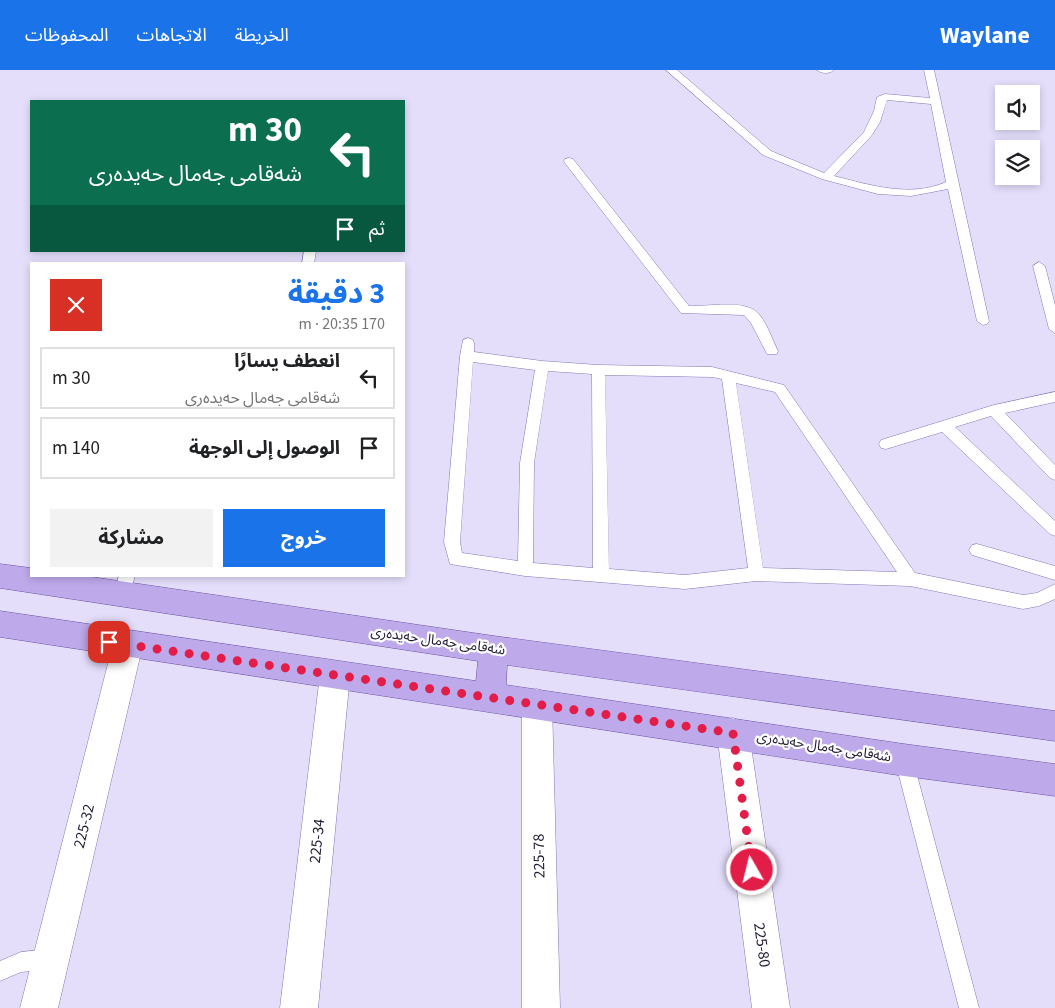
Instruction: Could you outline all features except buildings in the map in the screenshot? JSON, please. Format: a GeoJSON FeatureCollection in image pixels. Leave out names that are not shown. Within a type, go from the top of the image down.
{"type":"FeatureCollection","features":[{"type":"Feature","properties":{"kind":"main road","name":"شەقامی جەمال حەیدەری"},"geometry":{"type":"LineString","coordinates":[[0,576],[124,586],[494,650],[1055,726]]}},
{"type":"Feature","properties":{"kind":"main road","name":"شەقامی جەمال حەیدەری"},"geometry":{"type":"LineString","coordinates":[[0,624],[904,760],[1055,780]]}},
{"type":"Feature","properties":{"kind":"main road"},"geometry":{"type":"LineString","coordinates":[[489,698],[494,650]]}},
{"type":"Feature","properties":{"kind":"street","name":"225-32"},"geometry":{"type":"LineString","coordinates":[[39,1008],[128,644]]}},
{"type":"Feature","properties":{"kind":"street","name":"225-34"},"geometry":{"type":"LineString","coordinates":[[299,1008],[335,675]]}},
{"type":"Feature","properties":{"kind":"street","name":"225-78"},"geometry":{"type":"LineString","coordinates":[[537,704],[540,1008]]}},
{"type":"Feature","properties":{"kind":"street","name":"225-80"},"geometry":{"type":"LineString","coordinates":[[733,733],[771,1008]]}},
{"type":"Feature","properties":{"kind":"lane"},"geometry":{"type":"LineString","coordinates":[[671,70],[767,153],[826,177],[878,191],[911,193],[941,188],[952,182]]}},
{"type":"Feature","properties":{"kind":"lane"},"geometry":{"type":"LineString","coordinates":[[822,70],[829,70]]}},
{"type":"Feature","properties":{"kind":"lane"},"geometry":{"type":"LineString","coordinates":[[929,70],[983,321]]}},
{"type":"Feature","properties":{"kind":"lane"},"geometry":{"type":"LineString","coordinates":[[826,177],[872,131],[881,99],[884,97],[936,101]]}},
{"type":"Feature","properties":{"kind":"lane"},"geometry":{"type":"LineString","coordinates":[[569,161],[685,310],[734,309],[746,312],[753,316],[772,351]]}},
{"type":"Feature","properties":{"kind":"lane"},"geometry":{"type":"LineString","coordinates":[[1039,266],[1055,329]]}},
{"type":"Feature","properties":{"kind":"lane"},"geometry":{"type":"LineString","coordinates":[[910,579],[779,388],[712,372],[598,370],[542,366],[467,350],[452,542],[455,559],[525,569],[685,582],[756,574],[910,579],[1023,602],[1039,599],[1055,591]]}},
{"type":"Feature","properties":{"kind":"lane"},"geometry":{"type":"LineString","coordinates":[[525,569],[527,463],[542,366]]}},
{"type":"Feature","properties":{"kind":"lane"},"geometry":{"type":"LineString","coordinates":[[598,370],[600,574]]}},
{"type":"Feature","properties":{"kind":"lane"},"geometry":{"type":"LineString","coordinates":[[728,376],[756,574]]}},
{"type":"Feature","properties":{"kind":"lane"},"geometry":{"type":"LineString","coordinates":[[886,444],[994,410],[1055,397]]}},
{"type":"Feature","properties":{"kind":"lane"},"geometry":{"type":"LineString","coordinates":[[994,410],[1055,474]]}},
{"type":"Feature","properties":{"kind":"lane"},"geometry":{"type":"LineString","coordinates":[[946,426],[1055,530]]}},
{"type":"Feature","properties":{"kind":"lane"},"geometry":{"type":"LineString","coordinates":[[977,550],[1055,573]]}},
{"type":"Feature","properties":{"kind":"lane"},"geometry":{"type":"LineString","coordinates":[[904,760],[969,1008]]}},
{"type":"Feature","properties":{"kind":"lane"},"geometry":{"type":"LineString","coordinates":[[0,971],[21,962],[51,959]]}},
{"type":"Feature","properties":{"kind":"route"},"geometry":{"type":"LineString","coordinates":[[109,642],[733,733],[752,870]]}}]}
